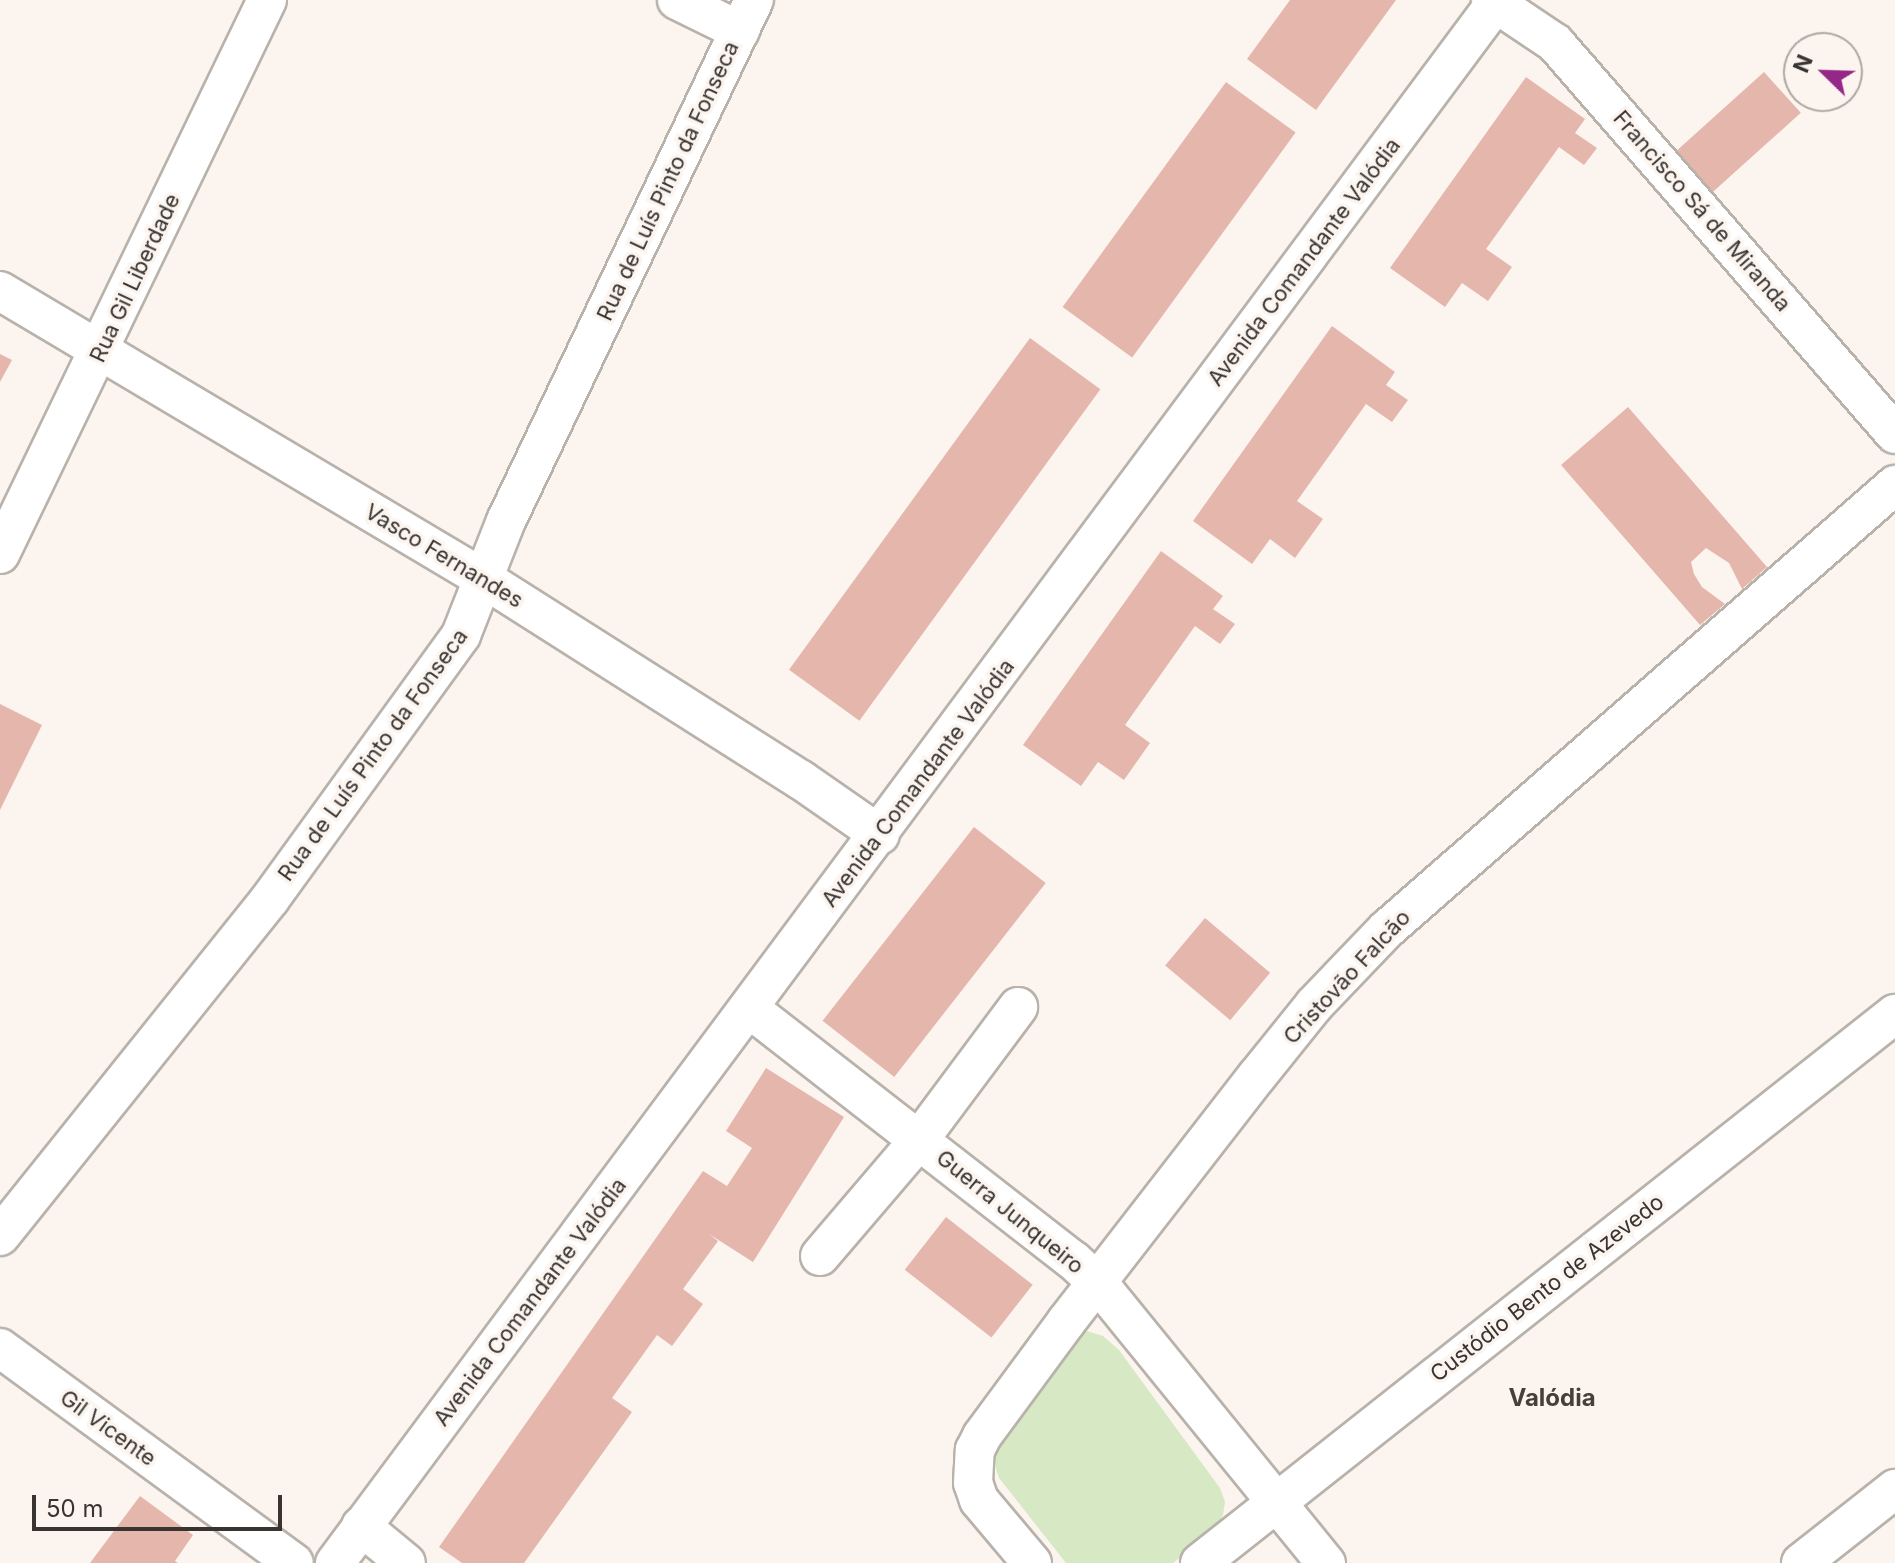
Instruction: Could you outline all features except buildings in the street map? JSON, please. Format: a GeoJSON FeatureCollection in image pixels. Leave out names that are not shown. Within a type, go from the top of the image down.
{"type":"FeatureCollection","features":[{"type":"Feature","properties":{"kind":"street","name":"Rua Gil Liberdade"},"geometry":{"type":"LineString","coordinates":[[0,554],[267,0]]}},
{"type":"Feature","properties":{"kind":"street"},"geometry":{"type":"LineString","coordinates":[[677,0],[747,16]]}},
{"type":"Feature","properties":{"kind":"street","name":"Francisco Sá de Miranda"},"geometry":{"type":"LineString","coordinates":[[1495,1],[1555,43],[1895,434]]}},
{"type":"Feature","properties":{"kind":"street","name":"Avenida Comandante Valódia"},"geometry":{"type":"LineString","coordinates":[[335,1563],[880,835],[1495,1]]}},
{"type":"Feature","properties":{"kind":"street","name":"Rua de Luís Pinto da Fonseca"},"geometry":{"type":"LineString","coordinates":[[0,1236],[270,899],[461,635],[506,521],[747,16]]}},
{"type":"Feature","properties":{"kind":"street","name":"Vasco Fernandes"},"geometry":{"type":"LineString","coordinates":[[0,291],[484,579],[801,780],[880,835]]}},
{"type":"Feature","properties":{"kind":"street","name":"Cristovão Falcão"},"geometry":{"type":"LineString","coordinates":[[1032,1563],[979,1500],[973,1483],[975,1450],[1010,1398],[1314,1005],[1387,929],[1895,485]]}},
{"type":"Feature","properties":{"kind":"street"},"geometry":{"type":"LineString","coordinates":[[820,1256],[919,1140],[1018,1007]]}},
{"type":"Feature","properties":{"kind":"street","name":"Guerra Junqueiro"},"geometry":{"type":"LineString","coordinates":[[750,1009],[1073,1260],[1099,1284],[1326,1563]]}},
{"type":"Feature","properties":{"kind":"street","name":"Custódio Bento de Azevedo"},"geometry":{"type":"LineString","coordinates":[[1200,1563],[1895,1014]]}},
{"type":"Feature","properties":{"kind":"street","name":"Gil Vicente"},"geometry":{"type":"LineString","coordinates":[[0,1348],[294,1563]]}},
{"type":"Feature","properties":{"kind":"street"},"geometry":{"type":"LineString","coordinates":[[1801,1563],[1895,1489]]}},
{"type":"Feature","properties":{"kind":"street"},"geometry":{"type":"LineString","coordinates":[[361,1526],[406,1563]]}},
{"type":"Feature","properties":{"kind":"green space"},"geometry":{"type":"Polygon","coordinates":[[[1087,1331],[1103,1336],[1119,1350],[1220,1488],[1225,1502],[1223,1515],[1214,1530],[1173,1563],[1066,1563],[999,1478],[993,1460],[997,1446],[1071,1336],[1087,1331]]]}},
{"type":"Feature","properties":{"kind":"district","name":"Valódia"},"geometry":{"type":"Point","coordinates":[1552,1398]}}]}
